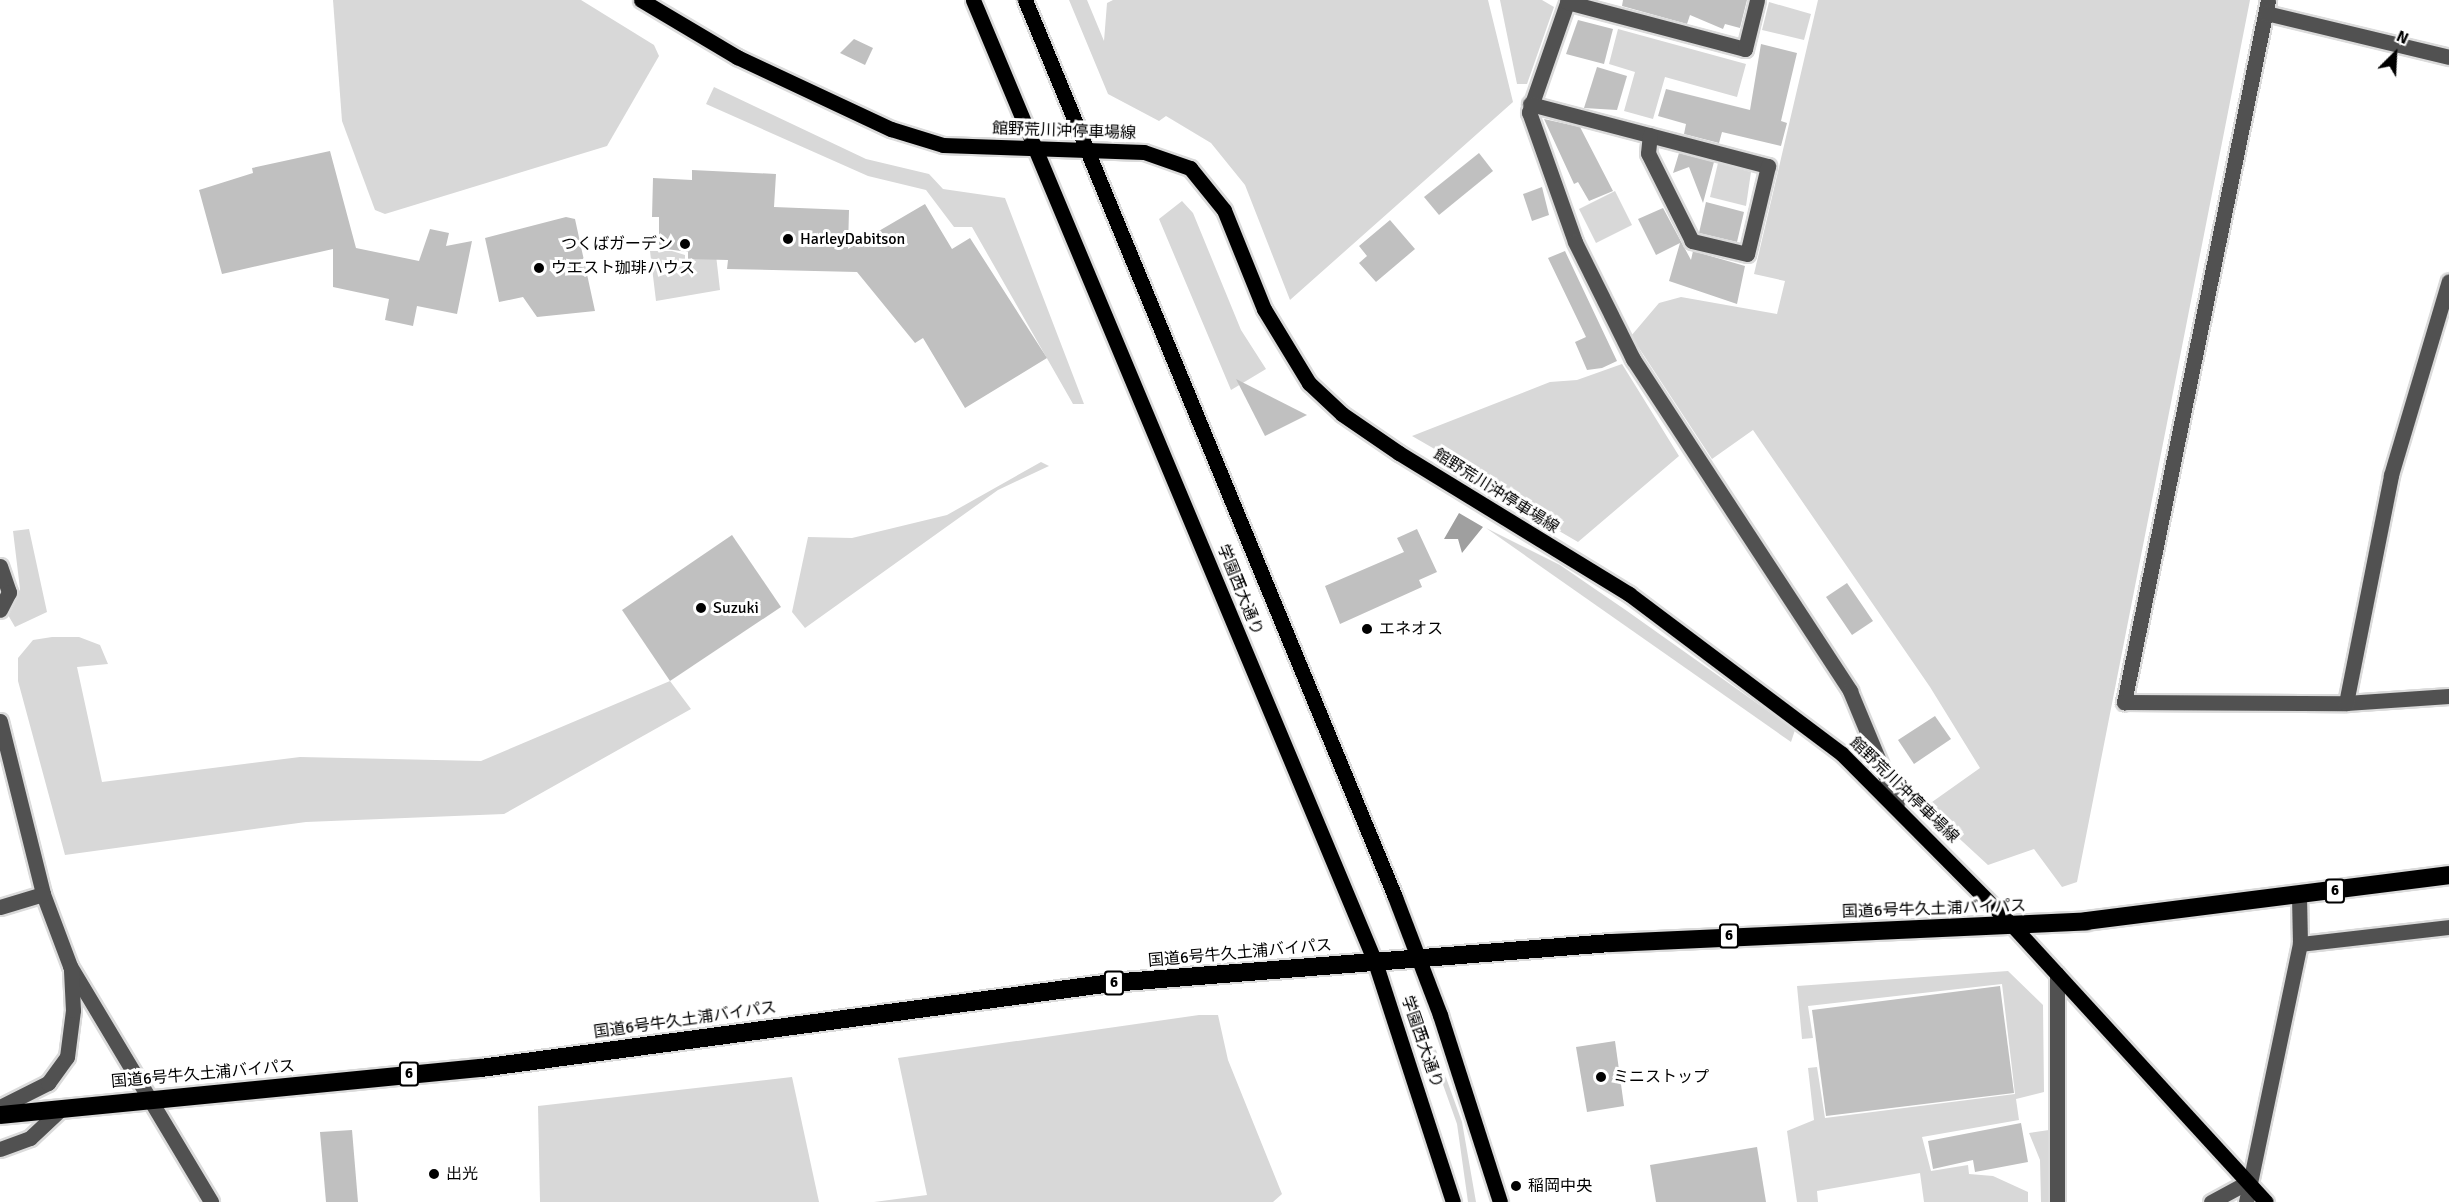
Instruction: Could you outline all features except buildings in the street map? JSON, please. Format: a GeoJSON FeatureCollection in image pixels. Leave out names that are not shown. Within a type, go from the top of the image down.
{"type":"FeatureCollection","features":[{"type":"Feature","properties":{"kind":"highway","name":"国道6号牛久土浦バイパス"},"geometry":{"type":"LineString","coordinates":[[1419,959],[1715,937],[2013,926],[2300,896],[2449,875]]}},
{"type":"Feature","properties":{"kind":"highway","name":"6"},"geometry":{"type":"LineString","coordinates":[[1375,962],[1419,959]]}},
{"type":"Feature","properties":{"kind":"highway","name":"国道6号牛久土浦バイパス"},"geometry":{"type":"LineString","coordinates":[[0,1115],[150,1098],[481,1068],[1111,983],[1375,962]]}},
{"type":"Feature","properties":{"kind":"main road","name":"館野荒川沖停車場線"},"geometry":{"type":"LineString","coordinates":[[640,0],[718,47],[891,129],[943,145],[1084,148],[1144,153],[1190,168],[1224,210],[1284,347],[1309,383],[1342,414],[1629,594],[1757,686],[1897,804],[2013,926],[2266,1202]]}},
{"type":"Feature","properties":{"kind":"main road","name":"学園西大通り"},"geometry":{"type":"LineString","coordinates":[[973,0],[1037,148],[1375,962],[1453,1202]]}},
{"type":"Feature","properties":{"kind":"main road","name":"学園西大通り"},"geometry":{"type":"LineString","coordinates":[[1025,0],[1419,959],[1500,1202]]}},
{"type":"Feature","properties":{"kind":"street"},"geometry":{"type":"LineString","coordinates":[[1757,0],[1744,49],[1568,1],[1530,104],[1533,129],[1575,243],[1633,359],[1850,691],[1897,804]]}},
{"type":"Feature","properties":{"kind":"street"},"geometry":{"type":"LineString","coordinates":[[2449,57],[2267,7],[2124,702],[2346,703],[2449,696]]}},
{"type":"Feature","properties":{"kind":"street"},"geometry":{"type":"LineString","coordinates":[[1530,104],[1650,135],[1768,166],[1747,254],[1692,242],[1648,153],[1650,135]]}},
{"type":"Feature","properties":{"kind":"street"},"geometry":{"type":"LineString","coordinates":[[2346,703],[2391,475],[2449,281]]}},
{"type":"Feature","properties":{"kind":"street"},"geometry":{"type":"LineString","coordinates":[[0,566],[9,592],[0,610]]}},
{"type":"Feature","properties":{"kind":"street"},"geometry":{"type":"LineString","coordinates":[[0,722],[43,894],[70,966],[211,1202]]}},
{"type":"Feature","properties":{"kind":"street"},"geometry":{"type":"LineString","coordinates":[[0,907],[43,894]]}},
{"type":"Feature","properties":{"kind":"street"},"geometry":{"type":"LineString","coordinates":[[2246,1202],[2248,1182],[2300,944],[2300,896]]}},
{"type":"Feature","properties":{"kind":"street"},"geometry":{"type":"LineString","coordinates":[[2300,944],[2449,927]]}},
{"type":"Feature","properties":{"kind":"street"},"geometry":{"type":"LineString","coordinates":[[0,1107],[48,1083],[67,1057],[73,1010],[70,966]]}},
{"type":"Feature","properties":{"kind":"street"},"geometry":{"type":"LineString","coordinates":[[2056,974],[2057,1202]]}},
{"type":"Feature","properties":{"kind":"street"},"geometry":{"type":"LineString","coordinates":[[0,1149],[30,1138],[63,1107]]}},
{"type":"Feature","properties":{"kind":"street"},"geometry":{"type":"LineString","coordinates":[[2211,1202],[2248,1182]]}},
{"type":"Feature","properties":{"kind":"shaded area"},"geometry":{"type":"Polygon","coordinates":[[[333,0],[581,0],[654,45],[659,56],[607,146],[385,214],[375,210],[342,121],[333,0]]]}},
{"type":"Feature","properties":{"kind":"shaded area"},"geometry":{"type":"Polygon","coordinates":[[[1069,0],[1087,0],[1104,41],[1107,3],[1113,0],[1488,0],[1513,102],[1290,300],[1245,185],[1211,143],[1166,116],[1159,121],[1108,94],[1069,0]]]}},
{"type":"Feature","properties":{"kind":"shaded area"},"geometry":{"type":"Polygon","coordinates":[[[1500,0],[1542,0],[1554,7],[1527,84],[1517,84],[1500,0]]]}},
{"type":"Feature","properties":{"kind":"shaded area"},"geometry":{"type":"Polygon","coordinates":[[[1818,0],[2250,0],[2077,882],[2062,887],[2034,849],[1988,865],[1925,807],[1980,768],[1930,687],[1753,430],[1712,459],[1631,336],[1659,303],[1681,297],[1777,314],[1785,281],[1754,274],[1818,0]]]}},
{"type":"Feature","properties":{"kind":"shaded area"},"geometry":{"type":"Polygon","coordinates":[[[1769,2],[1811,14],[1804,40],[1762,30],[1769,2]]]}},
{"type":"Feature","properties":{"kind":"shaded area"},"geometry":{"type":"Polygon","coordinates":[[[1618,29],[1746,64],[1737,97],[1665,77],[1653,119],[1624,111],[1635,72],[1609,64],[1618,29]]]}},
{"type":"Feature","properties":{"kind":"shaded area"},"geometry":{"type":"Polygon","coordinates":[[[714,87],[866,159],[929,174],[943,189],[1005,198],[1084,404],[1073,404],[972,227],[954,227],[926,190],[868,176],[706,104],[714,87]]]}},
{"type":"Feature","properties":{"kind":"shaded area"},"geometry":{"type":"Polygon","coordinates":[[[1718,163],[1751,172],[1746,206],[1710,197],[1718,163]]]}},
{"type":"Feature","properties":{"kind":"shaded area"},"geometry":{"type":"Polygon","coordinates":[[[1615,191],[1632,225],[1596,243],[1579,209],[1615,191]]]}},
{"type":"Feature","properties":{"kind":"shaded area"},"geometry":{"type":"Polygon","coordinates":[[[1182,201],[1193,213],[1241,330],[1266,369],[1231,390],[1159,219],[1182,201]]]}},
{"type":"Feature","properties":{"kind":"shaded area"},"geometry":{"type":"Polygon","coordinates":[[[650,251],[672,251],[685,255],[685,261],[716,255],[720,290],[656,301],[650,251]]]}},
{"type":"Feature","properties":{"kind":"shaded area"},"geometry":{"type":"Polygon","coordinates":[[[1622,364],[1679,456],[1578,542],[1448,466],[1445,455],[1412,436],[1550,382],[1577,380],[1622,364]]]}},
{"type":"Feature","properties":{"kind":"shaded area"},"geometry":{"type":"Polygon","coordinates":[[[1041,462],[1049,466],[998,490],[805,628],[792,612],[808,537],[852,538],[947,515],[1041,462]]]}},
{"type":"Feature","properties":{"kind":"shaded area"},"geometry":{"type":"Polygon","coordinates":[[[1459,513],[1483,527],[1462,553],[1458,539],[1444,539],[1459,513]]]}},
{"type":"Feature","properties":{"kind":"shaded area"},"geometry":{"type":"Polygon","coordinates":[[[1486,528],[1560,565],[1627,611],[1795,730],[1791,742],[1486,528]]]}},
{"type":"Feature","properties":{"kind":"shaded area"},"geometry":{"type":"Polygon","coordinates":[[[29,529],[47,612],[15,627],[8,615],[20,589],[13,531],[29,529]]]}},
{"type":"Feature","properties":{"kind":"shaded area"},"geometry":{"type":"Polygon","coordinates":[[[79,637],[100,645],[108,664],[77,667],[102,782],[300,757],[481,761],[670,681],[691,709],[504,814],[306,822],[65,855],[18,681],[18,658],[33,640],[79,637]]]}},
{"type":"Feature","properties":{"kind":"shaded area"},"geometry":{"type":"Polygon","coordinates":[[[2008,971],[2043,1005],[2044,1092],[2016,1099],[2019,1120],[1922,1137],[1931,1171],[1968,1165],[1969,1174],[1993,1176],[2028,1192],[2028,1202],[1924,1202],[1920,1173],[1817,1191],[1818,1202],[1797,1202],[1787,1131],[1814,1120],[1808,1068],[1817,1067],[1825,1118],[2015,1094],[2002,984],[1808,1006],[1813,1038],[1802,1039],[1797,986],[2008,971]]]}},
{"type":"Feature","properties":{"kind":"shaded area"},"geometry":{"type":"Polygon","coordinates":[[[1199,1015],[1218,1015],[1228,1060],[1282,1194],[1273,1202],[874,1202],[927,1195],[898,1058],[1199,1015]]]}},
{"type":"Feature","properties":{"kind":"shaded area"},"geometry":{"type":"Polygon","coordinates":[[[1435,1047],[1462,1122],[1476,1202],[1468,1202],[1457,1124],[1430,1048],[1435,1047]]]}},
{"type":"Feature","properties":{"kind":"shaded area"},"geometry":{"type":"Polygon","coordinates":[[[792,1077],[819,1202],[540,1202],[538,1106],[792,1077]]]}},
{"type":"Feature","properties":{"kind":"shaded area"},"geometry":{"type":"Polygon","coordinates":[[[2049,1130],[2048,1202],[2041,1202],[2040,1160],[2029,1133],[2049,1130]]]}},
{"type":"Feature","properties":{"kind":"place","name":"HarleyDabitson"},"geometry":{"type":"Point","coordinates":[788,239]}},
{"type":"Feature","properties":{"kind":"place","name":"つくばガーデン"},"geometry":{"type":"Point","coordinates":[685,244]}},
{"type":"Feature","properties":{"kind":"place","name":"ウエスト珈琲ハウス"},"geometry":{"type":"Point","coordinates":[539,268]}},
{"type":"Feature","properties":{"kind":"place","name":"Suzuki"},"geometry":{"type":"Point","coordinates":[701,608]}},
{"type":"Feature","properties":{"kind":"place","name":"エネオス"},"geometry":{"type":"Point","coordinates":[1367,629]}},
{"type":"Feature","properties":{"kind":"place","name":"ミニストップ"},"geometry":{"type":"Point","coordinates":[1601,1077]}},
{"type":"Feature","properties":{"kind":"place","name":"出光"},"geometry":{"type":"Point","coordinates":[434,1174]}},
{"type":"Feature","properties":{"kind":"place","name":"稲岡中央"},"geometry":{"type":"Point","coordinates":[1516,1186]}}]}
